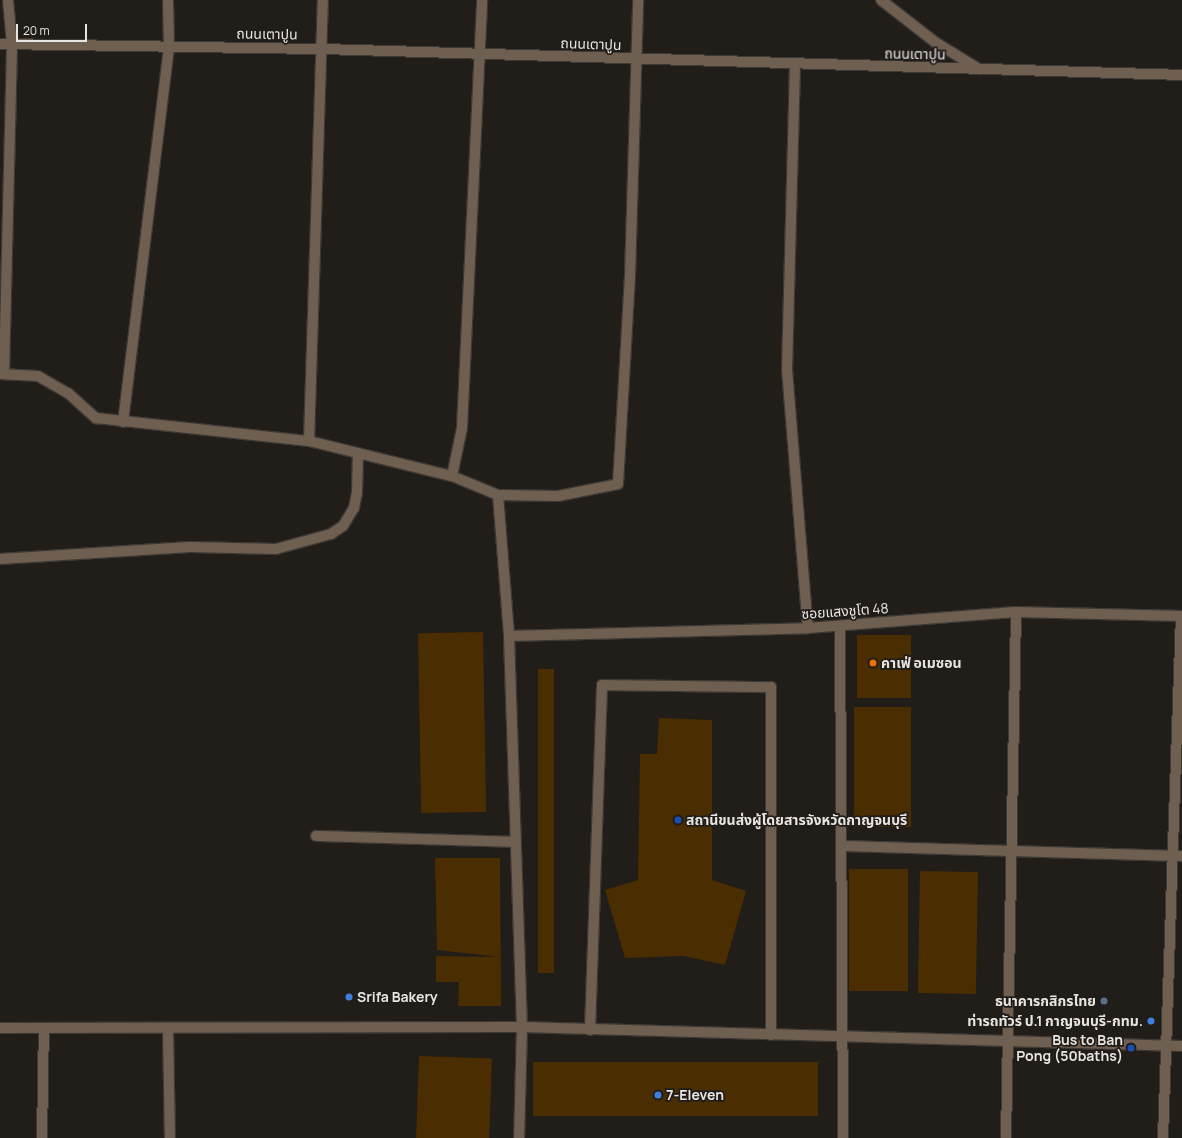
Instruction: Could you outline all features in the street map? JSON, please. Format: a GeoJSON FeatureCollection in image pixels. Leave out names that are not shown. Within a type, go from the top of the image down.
{"type":"FeatureCollection","features":[{"type":"Feature","properties":{"kind":"street"},"geometry":{"type":"LineString","coordinates":[[8,0],[12,44],[2,374],[38,376],[68,393],[96,418],[309,441],[452,476],[498,495],[558,496],[618,484],[630,276],[638,0]]}},
{"type":"Feature","properties":{"kind":"street"},"geometry":{"type":"LineString","coordinates":[[123,422],[168,47],[168,0]]}},
{"type":"Feature","properties":{"kind":"street"},"geometry":{"type":"LineString","coordinates":[[309,441],[324,0]]}},
{"type":"Feature","properties":{"kind":"street"},"geometry":{"type":"LineString","coordinates":[[452,476],[462,428],[482,54],[482,0]]}},
{"type":"Feature","properties":{"kind":"street"},"geometry":{"type":"LineString","coordinates":[[881,0],[935,42],[980,70]]}},
{"type":"Feature","properties":{"kind":"street","name":"ถนนเตาปูน"},"geometry":{"type":"LineString","coordinates":[[0,44],[323,49],[795,65],[1182,75]]}},
{"type":"Feature","properties":{"kind":"street"},"geometry":{"type":"LineString","coordinates":[[795,65],[787,369],[808,628]]}},
{"type":"Feature","properties":{"kind":"street"},"geometry":{"type":"LineString","coordinates":[[0,559],[190,547],[276,549],[331,534],[343,526],[354,508],[357,493],[358,453]]}},
{"type":"Feature","properties":{"kind":"street"},"geometry":{"type":"LineString","coordinates":[[498,495],[509,636],[514,842],[522,1027],[519,1138]]}},
{"type":"Feature","properties":{"kind":"street"},"geometry":{"type":"LineString","coordinates":[[1006,1138],[1006,1041],[1016,612]]}},
{"type":"Feature","properties":{"kind":"street","name":"ซอยแสงชูโต 48"},"geometry":{"type":"LineString","coordinates":[[509,636],[840,627],[1016,612],[1181,616]]}},
{"type":"Feature","properties":{"kind":"street"},"geometry":{"type":"LineString","coordinates":[[1163,1138],[1165,1045],[1177,855],[1181,616]]}},
{"type":"Feature","properties":{"kind":"street"},"geometry":{"type":"LineString","coordinates":[[840,627],[841,1038],[843,1138]]}},
{"type":"Feature","properties":{"kind":"street"},"geometry":{"type":"LineString","coordinates":[[590,1030],[602,685],[771,686],[771,1035]]}},
{"type":"Feature","properties":{"kind":"street"},"geometry":{"type":"LineString","coordinates":[[316,836],[514,842]]}},
{"type":"Feature","properties":{"kind":"street"},"geometry":{"type":"LineString","coordinates":[[841,846],[1177,855]]}},
{"type":"Feature","properties":{"kind":"street"},"geometry":{"type":"LineString","coordinates":[[0,1028],[522,1027],[841,1038],[1182,1046]]}},
{"type":"Feature","properties":{"kind":"street"},"geometry":{"type":"LineString","coordinates":[[42,1138],[44,1028]]}},
{"type":"Feature","properties":{"kind":"street"},"geometry":{"type":"LineString","coordinates":[[168,1028],[170,1138]]}},
{"type":"Feature","properties":{"kind":"building"},"geometry":{"type":"Polygon","coordinates":[[[483,632],[486,812],[421,813],[418,633],[483,632]]]}},
{"type":"Feature","properties":{"kind":"building"},"geometry":{"type":"Polygon","coordinates":[[[857,635],[911,635],[911,698],[857,698],[857,635]]]}},
{"type":"Feature","properties":{"kind":"building"},"geometry":{"type":"Polygon","coordinates":[[[538,669],[554,669],[554,973],[538,973],[538,669]]]}},
{"type":"Feature","properties":{"kind":"building"},"geometry":{"type":"Polygon","coordinates":[[[854,707],[911,707],[911,827],[854,827],[854,707]]]}},
{"type":"Feature","properties":{"kind":"building"},"geometry":{"type":"Polygon","coordinates":[[[659,718],[712,720],[712,880],[746,891],[725,965],[684,956],[625,958],[605,890],[638,880],[640,754],[657,754],[659,718]]]}},
{"type":"Feature","properties":{"kind":"building"},"geometry":{"type":"Polygon","coordinates":[[[435,858],[500,858],[501,1006],[458,1006],[459,982],[436,982],[436,956],[500,957],[437,950],[435,858]]]}},
{"type":"Feature","properties":{"kind":"building"},"geometry":{"type":"Polygon","coordinates":[[[849,869],[908,869],[908,991],[849,991],[849,869]]]}},
{"type":"Feature","properties":{"kind":"building"},"geometry":{"type":"Polygon","coordinates":[[[920,871],[978,872],[976,994],[918,993],[920,871]]]}},
{"type":"Feature","properties":{"kind":"building"},"geometry":{"type":"Polygon","coordinates":[[[419,1056],[492,1059],[489,1138],[416,1138],[419,1056]]]}},
{"type":"Feature","properties":{"kind":"building"},"geometry":{"type":"Polygon","coordinates":[[[533,1062],[818,1062],[818,1116],[533,1116],[533,1062]]]}},
{"type":"Feature","properties":{"kind":"place","name":"คาเฟ่ อเมซอน"},"geometry":{"type":"Point","coordinates":[873,663]}},
{"type":"Feature","properties":{"kind":"place","name":"สถานีขนส่งผู้โดยสารจังหวัดกาญจนบุรี"},"geometry":{"type":"Point","coordinates":[678,820]}},
{"type":"Feature","properties":{"kind":"place","name":"Srifa Bakery"},"geometry":{"type":"Point","coordinates":[349,997]}},
{"type":"Feature","properties":{"kind":"place","name":"ธนาคารกสิกรไทย"},"geometry":{"type":"Point","coordinates":[1104,1001]}},
{"type":"Feature","properties":{"kind":"place","name":"ท่ารถทัวร์ ป.1 กาญจนบุรี-กทม."},"geometry":{"type":"Point","coordinates":[1151,1021]}},
{"type":"Feature","properties":{"kind":"place","name":"Bus to Ban Pong (50baths)"},"geometry":{"type":"Point","coordinates":[1131,1048]}},
{"type":"Feature","properties":{"kind":"place","name":"7-Eleven"},"geometry":{"type":"Point","coordinates":[658,1095]}}]}
